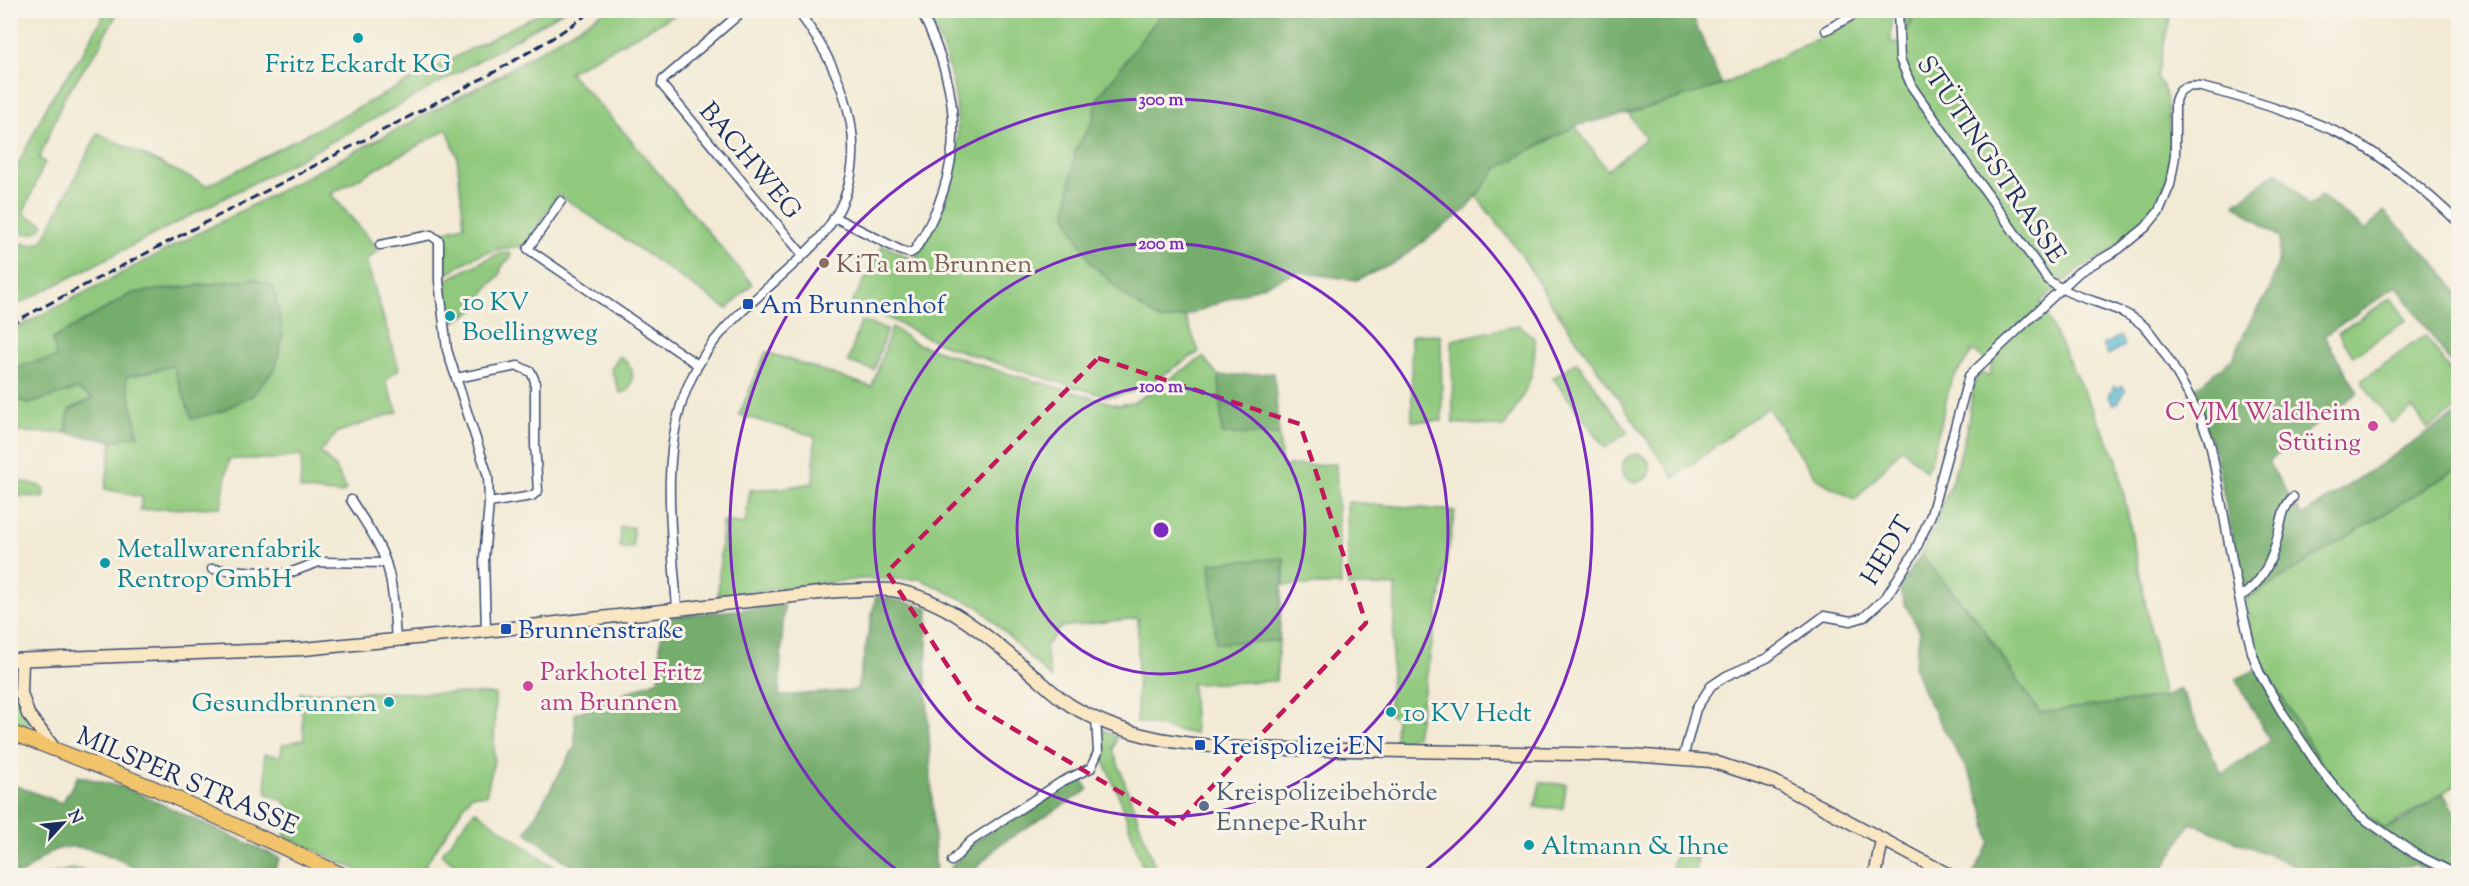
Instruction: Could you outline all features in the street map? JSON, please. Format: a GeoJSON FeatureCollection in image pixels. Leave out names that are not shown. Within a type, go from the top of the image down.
{"type":"FeatureCollection","features":[{"type":"Feature","properties":{"kind":"main road"},"geometry":{"type":"LineString","coordinates":[[53,747],[28,714],[21,693],[16,660],[283,650],[486,631],[837,591],[888,590],[926,599],[940,606],[989,637],[1069,704],[1096,718],[1144,736],[1212,746],[1683,758],[1718,763],[1775,782],[1951,876]]}},
{"type":"Feature","properties":{"kind":"main road","name":"MILSPER STRASSE"},"geometry":{"type":"LineString","coordinates":[[10,732],[154,788],[345,876]]}},
{"type":"Feature","properties":{"kind":"main road"},"geometry":{"type":"LineString","coordinates":[[1875,876],[1882,840]]}},
{"type":"Feature","properties":{"kind":"street","name":"BACHWEG"},"geometry":{"type":"LineString","coordinates":[[744,10],[663,80],[662,85],[802,254]]}},
{"type":"Feature","properties":{"kind":"street"},"geometry":{"type":"LineString","coordinates":[[677,609],[671,518],[674,439],[687,390],[698,365],[721,331],[819,239],[834,217],[847,187],[850,173],[852,139],[848,102],[831,62],[797,10]]}},
{"type":"Feature","properties":{"kind":"street"},"geometry":{"type":"LineString","coordinates":[[834,217],[902,252],[910,253],[915,250],[935,216],[950,165],[953,113],[950,85],[943,60],[920,10]]}},
{"type":"Feature","properties":{"kind":"street"},"geometry":{"type":"LineString","coordinates":[[1826,30],[1862,10]]}},
{"type":"Feature","properties":{"kind":"street","name":"STÜTINGSTRASSE"},"geometry":{"type":"LineString","coordinates":[[1898,10],[1900,58],[1912,87],[2048,280],[2060,289],[2120,311],[2145,327],[2183,387],[2205,429],[2211,447],[2239,597],[2252,652],[2259,672],[2282,712],[2341,797],[2356,813],[2415,854],[2458,875]]}},
{"type":"Feature","properties":{"kind":"street","name":"STÜTINGSTRASSE"},"geometry":{"type":"LineString","coordinates":[[2060,289],[2079,273],[2133,238],[2159,211],[2170,185],[2175,156],[2177,93],[2192,85],[2262,103],[2342,135],[2431,196],[2458,222]]}},
{"type":"Feature","properties":{"kind":"street"},"geometry":{"type":"LineString","coordinates":[[561,201],[528,249],[698,365]]}},
{"type":"Feature","properties":{"kind":"street"},"geometry":{"type":"LineString","coordinates":[[380,245],[431,235],[438,239],[442,318],[447,350],[488,476],[489,502],[484,558],[486,631]]}},
{"type":"Feature","properties":{"kind":"street","name":"HEDT"},"geometry":{"type":"LineString","coordinates":[[1683,758],[1696,709],[1711,686],[1726,676],[1767,658],[1824,616],[1851,621],[1864,617],[1886,597],[1923,537],[1969,376],[2060,289]]}},
{"type":"Feature","properties":{"kind":"street"},"geometry":{"type":"LineString","coordinates":[[456,378],[518,366],[531,372],[535,381],[538,491],[532,496],[489,502]]}},
{"type":"Feature","properties":{"kind":"street"},"geometry":{"type":"LineString","coordinates":[[2239,597],[2248,593],[2266,570],[2278,538],[2285,506],[2293,497]]}},
{"type":"Feature","properties":{"kind":"street"},"geometry":{"type":"LineString","coordinates":[[351,501],[369,529],[386,563],[396,640]]}},
{"type":"Feature","properties":{"kind":"street"},"geometry":{"type":"LineString","coordinates":[[212,569],[289,573],[319,562],[386,563]]}},
{"type":"Feature","properties":{"kind":"street"},"geometry":{"type":"LineString","coordinates":[[952,861],[971,841],[1061,782],[1091,768],[1098,752],[1096,718]]}},
{"type":"Feature","properties":{"kind":"highlighted area"},"geometry":{"type":"Polygon","coordinates":[[[1098,358],[1300,424],[1366,623],[1176,825],[973,705],[887,572],[1098,358]]]}},
{"type":"Feature","properties":{"kind":"green space"},"geometry":{"type":"Polygon","coordinates":[[[2160,10],[2170,17],[2157,77],[2163,87],[2166,100],[2170,144],[2170,161],[2162,192],[2155,207],[2133,233],[2114,249],[2071,275],[2040,302],[2117,460],[2164,697],[2040,713],[1977,620],[1921,555],[1954,473],[1964,439],[1976,378],[1979,372],[1989,377],[1992,364],[1973,351],[1951,381],[1931,461],[1926,471],[1902,448],[1855,500],[1817,479],[1767,407],[1674,478],[1549,300],[1521,254],[1476,196],[1497,168],[1575,126],[1607,170],[1646,138],[1628,113],[1722,85],[1874,11],[1892,11],[1891,43],[1903,43],[1916,11],[2160,10]]]}},
{"type":"Feature","properties":{"kind":"green space"},"geometry":{"type":"Polygon","coordinates":[[[106,11],[119,11],[103,37],[102,43],[65,96],[39,159],[45,162],[23,214],[44,224],[37,232],[29,234],[20,232],[11,227],[11,179],[49,102],[81,56],[106,11]]]}},
{"type":"Feature","properties":{"kind":"green space"},"geometry":{"type":"Polygon","coordinates":[[[544,11],[563,11],[359,127],[11,308],[11,240],[27,245],[42,242],[98,133],[207,186],[544,11]]]}},
{"type":"Feature","properties":{"kind":"green space"},"geometry":{"type":"Polygon","coordinates":[[[605,11],[682,11],[569,72],[623,131],[752,284],[727,309],[558,194],[526,246],[489,251],[444,275],[445,231],[464,226],[457,156],[447,129],[331,194],[379,250],[366,260],[399,369],[385,381],[398,412],[338,432],[320,452],[335,467],[346,490],[341,494],[300,489],[302,455],[275,459],[229,459],[221,507],[140,510],[142,497],[105,489],[112,441],[138,435],[126,377],[173,366],[193,419],[283,333],[273,287],[255,279],[133,293],[53,339],[57,358],[25,364],[11,374],[11,331],[492,80],[605,11]]]}},
{"type":"Feature","properties":{"kind":"green space"},"geometry":{"type":"Polygon","coordinates":[[[925,11],[1163,11],[1098,98],[1093,121],[1075,151],[1162,321],[1185,316],[1199,352],[1142,387],[1118,395],[1106,396],[939,343],[874,312],[851,305],[883,245],[914,260],[939,216],[949,190],[955,164],[957,112],[946,60],[925,11]]]}},
{"type":"Feature","properties":{"kind":"green space"},"geometry":{"type":"Polygon","coordinates":[[[1163,11],[1690,11],[1722,85],[1634,112],[1575,126],[1497,168],[1467,209],[1394,263],[1357,280],[1298,272],[1185,316],[1162,321],[1126,297],[1090,262],[1066,215],[1075,151],[1093,121],[1098,98],[1163,11]]]}},
{"type":"Feature","properties":{"kind":"green space"},"geometry":{"type":"Polygon","coordinates":[[[1905,11],[1916,11],[1903,43],[1905,11]]]}},
{"type":"Feature","properties":{"kind":"green space"},"geometry":{"type":"Polygon","coordinates":[[[2277,171],[2309,206],[2321,196],[2366,230],[2384,211],[2439,268],[2458,294],[2458,373],[2397,286],[2324,336],[2358,392],[2268,462],[2302,516],[2458,413],[2458,468],[2245,600],[2215,451],[2190,393],[2233,358],[2250,321],[2269,292],[2278,262],[2280,238],[2235,204],[2277,171]]]}},
{"type":"Feature","properties":{"kind":"green space"},"geometry":{"type":"Polygon","coordinates":[[[510,253],[511,257],[502,266],[499,276],[486,289],[476,309],[449,325],[444,281],[497,254],[510,253]]]}},
{"type":"Feature","properties":{"kind":"green space"},"geometry":{"type":"Polygon","coordinates":[[[255,279],[273,286],[283,333],[276,367],[253,395],[222,411],[192,419],[173,366],[126,377],[138,435],[112,441],[66,433],[69,410],[93,398],[77,389],[28,404],[11,396],[11,374],[25,364],[56,358],[53,339],[133,293],[255,279]]]}},
{"type":"Feature","properties":{"kind":"green space"},"geometry":{"type":"Polygon","coordinates":[[[2391,298],[2407,320],[2353,356],[2338,333],[2391,298]]]}},
{"type":"Feature","properties":{"kind":"green space"},"geometry":{"type":"Polygon","coordinates":[[[861,321],[887,329],[874,370],[848,362],[861,321]]]}},
{"type":"Feature","properties":{"kind":"green space"},"geometry":{"type":"Polygon","coordinates":[[[1519,325],[1535,339],[1535,354],[1528,386],[1504,427],[1453,423],[1452,340],[1519,325]]]}},
{"type":"Feature","properties":{"kind":"green space"},"geometry":{"type":"Polygon","coordinates":[[[892,327],[915,343],[996,370],[1118,405],[1135,402],[1203,357],[1219,376],[1222,433],[1279,435],[1282,466],[1336,464],[1341,585],[1284,585],[1284,558],[1216,642],[1279,641],[1276,681],[1192,684],[1195,734],[1137,722],[1138,618],[1061,627],[1045,647],[1051,678],[979,607],[920,579],[860,579],[718,596],[722,521],[745,524],[750,490],[813,483],[815,436],[739,415],[766,352],[872,387],[892,327]]]}},
{"type":"Feature","properties":{"kind":"green space"},"geometry":{"type":"Polygon","coordinates":[[[1416,334],[1441,335],[1442,421],[1412,421],[1411,337],[1416,334]]]}},
{"type":"Feature","properties":{"kind":"green space"},"geometry":{"type":"Polygon","coordinates":[[[2425,335],[2458,381],[2458,407],[2428,429],[2413,408],[2392,423],[2361,381],[2425,335]]]}},
{"type":"Feature","properties":{"kind":"green space"},"geometry":{"type":"Polygon","coordinates":[[[620,356],[631,368],[633,376],[628,391],[620,393],[611,369],[620,356]]]}},
{"type":"Feature","properties":{"kind":"green space"},"geometry":{"type":"Polygon","coordinates":[[[1577,362],[1628,432],[1605,448],[1553,378],[1577,362]]]}},
{"type":"Feature","properties":{"kind":"green space"},"geometry":{"type":"Polygon","coordinates":[[[1274,373],[1279,435],[1222,434],[1219,376],[1274,373]]]}},
{"type":"Feature","properties":{"kind":"green space"},"geometry":{"type":"Polygon","coordinates":[[[77,389],[94,398],[69,410],[66,433],[11,432],[11,396],[28,404],[77,389]]]}},
{"type":"Feature","properties":{"kind":"green space"},"geometry":{"type":"Polygon","coordinates":[[[1636,454],[1646,458],[1650,468],[1646,478],[1636,482],[1626,478],[1622,468],[1626,458],[1636,454]]]}},
{"type":"Feature","properties":{"kind":"green space"},"geometry":{"type":"Polygon","coordinates":[[[2458,468],[2458,784],[2385,829],[2356,808],[2320,762],[2255,653],[2245,600],[2458,468]]]}},
{"type":"Feature","properties":{"kind":"green space"},"geometry":{"type":"Polygon","coordinates":[[[11,480],[39,485],[43,488],[44,498],[14,495],[13,506],[11,506],[11,480]]]}},
{"type":"Feature","properties":{"kind":"green space"},"geometry":{"type":"Polygon","coordinates":[[[1347,502],[1455,511],[1416,737],[1395,742],[1396,719],[1389,714],[1396,586],[1348,586],[1347,502]]]}},
{"type":"Feature","properties":{"kind":"green space"},"geometry":{"type":"Polygon","coordinates":[[[620,527],[633,527],[633,548],[620,548],[620,527]]]}},
{"type":"Feature","properties":{"kind":"green space"},"geometry":{"type":"Polygon","coordinates":[[[1921,555],[1977,620],[2040,713],[2164,697],[2180,689],[2222,774],[2270,741],[2236,679],[2264,666],[2320,762],[2356,808],[2385,828],[2401,822],[2443,793],[2458,818],[2458,875],[2438,875],[2414,865],[2359,871],[2360,875],[2319,875],[2191,823],[2159,875],[1973,874],[1990,842],[1983,810],[1974,783],[1923,692],[1914,667],[1920,632],[1904,603],[1899,587],[1921,555]]]}},
{"type":"Feature","properties":{"kind":"green space"},"geometry":{"type":"Polygon","coordinates":[[[1284,558],[1279,641],[1216,643],[1210,563],[1284,558]]]}},
{"type":"Feature","properties":{"kind":"green space"},"geometry":{"type":"Polygon","coordinates":[[[876,596],[928,607],[926,677],[936,875],[897,875],[858,867],[697,873],[689,876],[583,875],[526,832],[575,746],[575,714],[658,680],[662,618],[784,605],[779,696],[857,690],[876,596]]]}},
{"type":"Feature","properties":{"kind":"green space"},"geometry":{"type":"Polygon","coordinates":[[[10,669],[29,723],[27,726],[11,719],[10,669]]]}},
{"type":"Feature","properties":{"kind":"green space"},"geometry":{"type":"Polygon","coordinates":[[[300,693],[495,694],[494,761],[486,795],[471,795],[419,875],[368,875],[284,836],[292,812],[284,801],[267,794],[264,754],[281,756],[282,745],[304,739],[300,693]]]}},
{"type":"Feature","properties":{"kind":"green space"},"geometry":{"type":"Polygon","coordinates":[[[1098,727],[1117,737],[1113,750],[1158,875],[1145,875],[1121,801],[1100,752],[1098,727]]]}},
{"type":"Feature","properties":{"kind":"green space"},"geometry":{"type":"Polygon","coordinates":[[[1080,774],[1088,790],[1000,844],[969,875],[944,876],[971,844],[1080,774]]]}},
{"type":"Feature","properties":{"kind":"green space"},"geometry":{"type":"Polygon","coordinates":[[[78,776],[126,788],[280,858],[272,875],[145,875],[101,852],[76,847],[53,851],[23,873],[11,875],[11,784],[62,803],[78,776]]]}},
{"type":"Feature","properties":{"kind":"green space"},"geometry":{"type":"Polygon","coordinates":[[[1540,783],[1566,784],[1563,808],[1535,807],[1540,783]]]}},
{"type":"Feature","properties":{"kind":"green space"},"geometry":{"type":"Polygon","coordinates":[[[475,810],[565,875],[470,875],[441,854],[475,810]]]}},
{"type":"Feature","properties":{"kind":"green space"},"geometry":{"type":"Polygon","coordinates":[[[1676,851],[1697,858],[1695,875],[1670,875],[1676,851]]]}},
{"type":"Feature","properties":{"kind":"green space"},"geometry":{"type":"Polygon","coordinates":[[[859,868],[896,875],[797,876],[791,873],[768,876],[689,876],[697,873],[859,868]]]}},
{"type":"Feature","properties":{"kind":"green space"},"geometry":{"type":"Polygon","coordinates":[[[72,869],[84,870],[94,875],[48,875],[72,869]]]}},
{"type":"Feature","properties":{"kind":"water"},"geometry":{"type":"Polygon","coordinates":[[[2120,336],[2125,346],[2108,355],[2103,345],[2120,336]]]}},
{"type":"Feature","properties":{"kind":"water"},"geometry":{"type":"Polygon","coordinates":[[[2121,385],[2126,390],[2118,403],[2113,404],[2109,396],[2114,386],[2118,390],[2121,385]]]}},
{"type":"Feature","properties":{"kind":"railway"},"geometry":{"type":"LineString","coordinates":[[10,324],[491,74],[551,39],[594,10]]}},
{"type":"Feature","properties":{"kind":"place","name":"Fritz Eckardt KG"},"geometry":{"type":"Point","coordinates":[358,38]}},
{"type":"Feature","properties":{"kind":"place","name":"KiTa am Brunnen"},"geometry":{"type":"Point","coordinates":[824,263]}},
{"type":"Feature","properties":{"kind":"place","name":"Am Brunnenhof"},"geometry":{"type":"Point","coordinates":[748,304]}},
{"type":"Feature","properties":{"kind":"place","name":"10 KV Boellingweg"},"geometry":{"type":"Point","coordinates":[450,316]}},
{"type":"Feature","properties":{"kind":"place","name":"CVJM Waldheim Stüting"},"geometry":{"type":"Point","coordinates":[2373,426]}},
{"type":"Feature","properties":{"kind":"place","name":"Metallwarenfabrik Rentrop GmbH"},"geometry":{"type":"Point","coordinates":[105,563]}},
{"type":"Feature","properties":{"kind":"place","name":"Brunnenstraße"},"geometry":{"type":"Point","coordinates":[506,629]}},
{"type":"Feature","properties":{"kind":"place","name":"Parkhotel Fritz am Brunnen"},"geometry":{"type":"Point","coordinates":[528,686]}},
{"type":"Feature","properties":{"kind":"place","name":"Gesundbrunnen"},"geometry":{"type":"Point","coordinates":[389,702]}},
{"type":"Feature","properties":{"kind":"place","name":"10 KV Hedt"},"geometry":{"type":"Point","coordinates":[1391,712]}},
{"type":"Feature","properties":{"kind":"place","name":"Kreispolizei EN"},"geometry":{"type":"Point","coordinates":[1200,745]}},
{"type":"Feature","properties":{"kind":"place","name":"Kreispolizeibehörde Ennepe-Ruhr"},"geometry":{"type":"Point","coordinates":[1204,806]}},
{"type":"Feature","properties":{"kind":"place","name":"Altmann & Ihne"},"geometry":{"type":"Point","coordinates":[1529,845]}}]}
